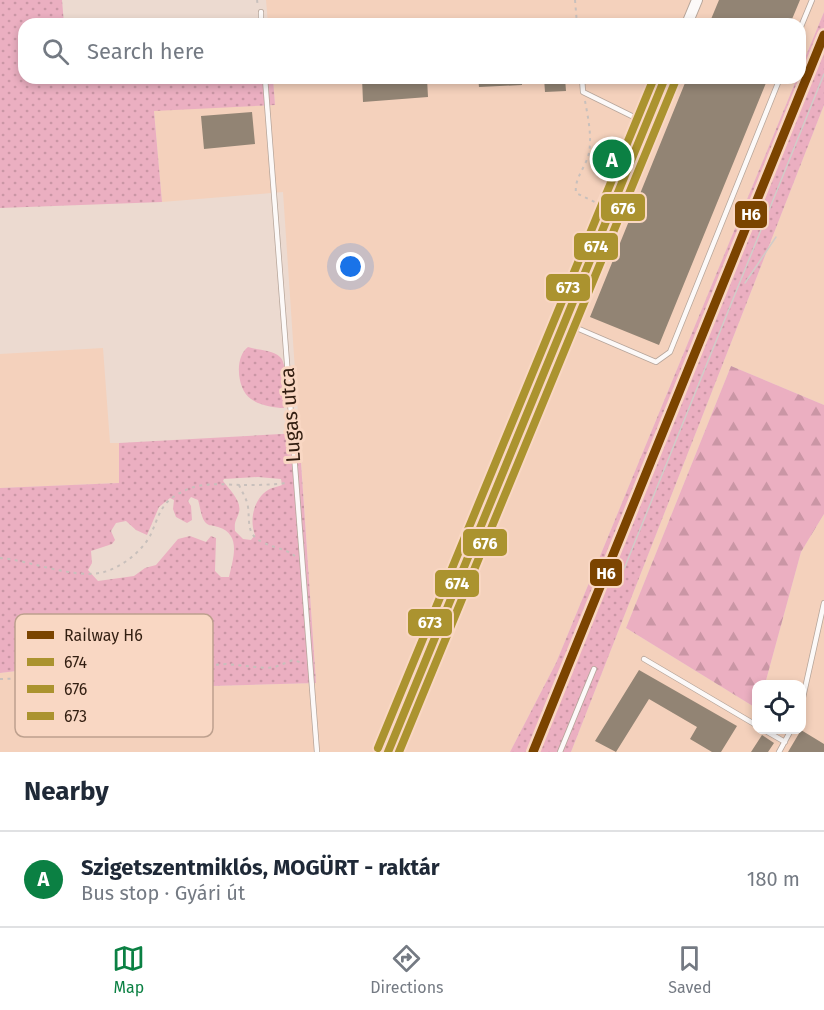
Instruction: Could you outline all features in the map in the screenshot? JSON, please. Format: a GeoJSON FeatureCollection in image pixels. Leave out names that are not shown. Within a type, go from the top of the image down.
{"type":"FeatureCollection","features":[{"type":"Feature","properties":{"kind":"street"},"geometry":{"type":"LineString","coordinates":[[689,18],[696,0]]}},
{"type":"Feature","properties":{"kind":"street"},"geometry":{"type":"LineString","coordinates":[[388,752],[662,84]]}},
{"type":"Feature","properties":{"kind":"lane"},"geometry":{"type":"LineString","coordinates":[[805,18],[812,0]]}},
{"type":"Feature","properties":{"kind":"lane"},"geometry":{"type":"LineString","coordinates":[[261,12],[261,18]]}},
{"type":"Feature","properties":{"kind":"lane","name":"Lugas utca"},"geometry":{"type":"LineString","coordinates":[[265,84],[317,752]]}},
{"type":"Feature","properties":{"kind":"lane"},"geometry":{"type":"LineString","coordinates":[[582,84],[583,92],[646,123]]}},
{"type":"Feature","properties":{"kind":"lane"},"geometry":{"type":"LineString","coordinates":[[564,323],[656,362],[670,352],[778,84]]}},
{"type":"Feature","properties":{"kind":"lane"},"geometry":{"type":"LineString","coordinates":[[806,680],[824,603]]}},
{"type":"Feature","properties":{"kind":"lane"},"geometry":{"type":"LineString","coordinates":[[645,659],[752,723]]}},
{"type":"Feature","properties":{"kind":"lane"},"geometry":{"type":"LineString","coordinates":[[560,752],[594,669]]}},
{"type":"Feature","properties":{"kind":"lane"},"geometry":{"type":"LineString","coordinates":[[772,734],[785,742]]}},
{"type":"Feature","properties":{"kind":"lane"},"geometry":{"type":"LineString","coordinates":[[779,752],[789,734]]}},
{"type":"Feature","properties":{"kind":"path"},"geometry":{"type":"LineString","coordinates":[[575,0],[576,18]]}},
{"type":"Feature","properties":{"kind":"path"},"geometry":{"type":"LineString","coordinates":[[583,92],[590,128],[589,153],[575,186],[576,193],[611,209]]}},
{"type":"Feature","properties":{"kind":"path"},"geometry":{"type":"LineString","coordinates":[[0,558],[47,568],[94,574],[104,572],[122,563],[140,549],[150,536],[161,509],[171,498],[183,492],[210,483],[239,485],[295,482]]}},
{"type":"Feature","properties":{"kind":"path"},"geometry":{"type":"LineString","coordinates":[[239,485],[248,505],[249,531],[264,543],[287,550],[304,564]]}},
{"type":"Feature","properties":{"kind":"path"},"geometry":{"type":"LineString","coordinates":[[213,665],[265,668],[293,660],[300,661],[310,668]]}},
{"type":"Feature","properties":{"kind":"path"},"geometry":{"type":"LineString","coordinates":[[0,680],[15,679]]}},
{"type":"Feature","properties":{"kind":"shaded area"},"geometry":{"type":"Polygon","coordinates":[[[266,0],[824,0],[824,12],[806,56],[806,18],[268,18],[266,0]]]}},
{"type":"Feature","properties":{"kind":"shaded area"},"geometry":{"type":"Polygon","coordinates":[[[273,84],[795,84],[556,663],[510,752],[0,752],[0,673],[15,671],[15,737],[213,737],[213,686],[316,683],[283,192],[162,202],[154,110],[275,105],[273,84]]]}},
{"type":"Feature","properties":{"kind":"shaded area"},"geometry":{"type":"Polygon","coordinates":[[[824,105],[824,405],[731,366],[626,628],[752,706],[752,734],[806,734],[806,680],[766,680],[801,552],[824,514],[824,752],[571,752],[824,105]]]}},
{"type":"Feature","properties":{"kind":"shaded area"},"geometry":{"type":"Polygon","coordinates":[[[103,348],[110,443],[119,443],[120,483],[0,488],[0,354],[103,348]]]}},
{"type":"Feature","properties":{"kind":"green space"},"geometry":{"type":"Polygon","coordinates":[[[0,0],[62,0],[64,18],[18,18],[18,84],[273,84],[275,105],[154,111],[162,202],[0,208],[0,0]]]}},
{"type":"Feature","properties":{"kind":"green space"},"geometry":{"type":"Polygon","coordinates":[[[824,12],[824,105],[571,752],[510,752],[556,663],[795,84],[806,84],[806,56],[824,12]]]}},
{"type":"Feature","properties":{"kind":"green space"},"geometry":{"type":"Polygon","coordinates":[[[248,347],[273,353],[283,361],[286,381],[284,408],[258,403],[246,395],[240,381],[239,365],[248,347]]]}},
{"type":"Feature","properties":{"kind":"green space"},"geometry":{"type":"Polygon","coordinates":[[[731,366],[824,405],[824,514],[801,552],[766,680],[752,680],[752,706],[626,628],[731,366]]]}},
{"type":"Feature","properties":{"kind":"green space"},"geometry":{"type":"Polygon","coordinates":[[[299,433],[316,683],[213,686],[213,614],[15,614],[15,671],[0,673],[0,488],[119,483],[119,443],[299,433]],[[258,477],[224,479],[223,481],[239,504],[235,531],[243,539],[251,540],[255,535],[253,516],[256,504],[268,490],[282,485],[281,479],[258,477]],[[191,497],[188,501],[191,506],[192,520],[187,523],[176,517],[173,509],[174,500],[170,498],[159,507],[147,535],[136,530],[126,521],[116,523],[111,531],[115,540],[112,544],[91,551],[92,563],[88,570],[98,581],[134,576],[145,568],[156,565],[178,539],[190,536],[206,542],[211,536],[216,538],[215,571],[221,577],[229,577],[233,541],[226,530],[207,524],[202,517],[198,500],[191,497]]]}},
{"type":"Feature","properties":{"kind":"building"},"geometry":{"type":"Polygon","coordinates":[[[719,0],[800,0],[792,18],[712,18],[719,0]]]}},
{"type":"Feature","properties":{"kind":"building"},"geometry":{"type":"Polygon","coordinates":[[[362,84],[427,84],[428,97],[363,102],[362,84]]]}},
{"type":"Feature","properties":{"kind":"building"},"geometry":{"type":"Polygon","coordinates":[[[479,84],[522,84],[522,85],[479,87],[479,84]]]}},
{"type":"Feature","properties":{"kind":"building"},"geometry":{"type":"Polygon","coordinates":[[[544,84],[565,84],[566,91],[545,92],[544,84]]]}},
{"type":"Feature","properties":{"kind":"building"},"geometry":{"type":"Polygon","coordinates":[[[685,84],[766,84],[659,345],[590,317],[685,84]]]}},
{"type":"Feature","properties":{"kind":"building"},"geometry":{"type":"Polygon","coordinates":[[[252,112],[255,144],[204,149],[201,116],[252,112]]]}},
{"type":"Feature","properties":{"kind":"building"},"geometry":{"type":"Polygon","coordinates":[[[639,670],[737,726],[721,752],[712,752],[690,739],[697,727],[649,699],[616,752],[595,741],[639,670]]]}},
{"type":"Feature","properties":{"kind":"building"},"geometry":{"type":"Polygon","coordinates":[[[806,733],[824,744],[824,752],[788,752],[799,734],[806,733]]]}},
{"type":"Feature","properties":{"kind":"building"},"geometry":{"type":"Polygon","coordinates":[[[762,735],[774,743],[768,752],[751,752],[762,735]]]}},
{"type":"Feature","properties":{"kind":"tram line"},"geometry":{"type":"LineString","coordinates":[[624,569],[824,74]]}},
{"type":"Feature","properties":{"kind":"tram line"},"geometry":{"type":"LineString","coordinates":[[745,283],[776,237]]}},
{"type":"Feature","properties":{"kind":"rail line","name":"H6"},"geometry":{"type":"LineString","coordinates":[[806,79],[824,35]]}},
{"type":"Feature","properties":{"kind":"rail line","name":"H6"},"geometry":{"type":"LineString","coordinates":[[533,752],[804,84]]}},
{"type":"Feature","properties":{"kind":"transit line","name":"673"},"geometry":{"type":"LineString","coordinates":[[378,748],[652,84]]}},
{"type":"Feature","properties":{"kind":"transit line","name":"674"},"geometry":{"type":"LineString","coordinates":[[388,752],[663,84]]}},
{"type":"Feature","properties":{"kind":"transit line","name":"676"},"geometry":{"type":"LineString","coordinates":[[399,752],[674,84]]}},
{"type":"Feature","properties":{"kind":"place","name":"Szigetszentmiklós, MOGÜRT - raktár"},"geometry":{"type":"Point","coordinates":[612,159]}}]}
